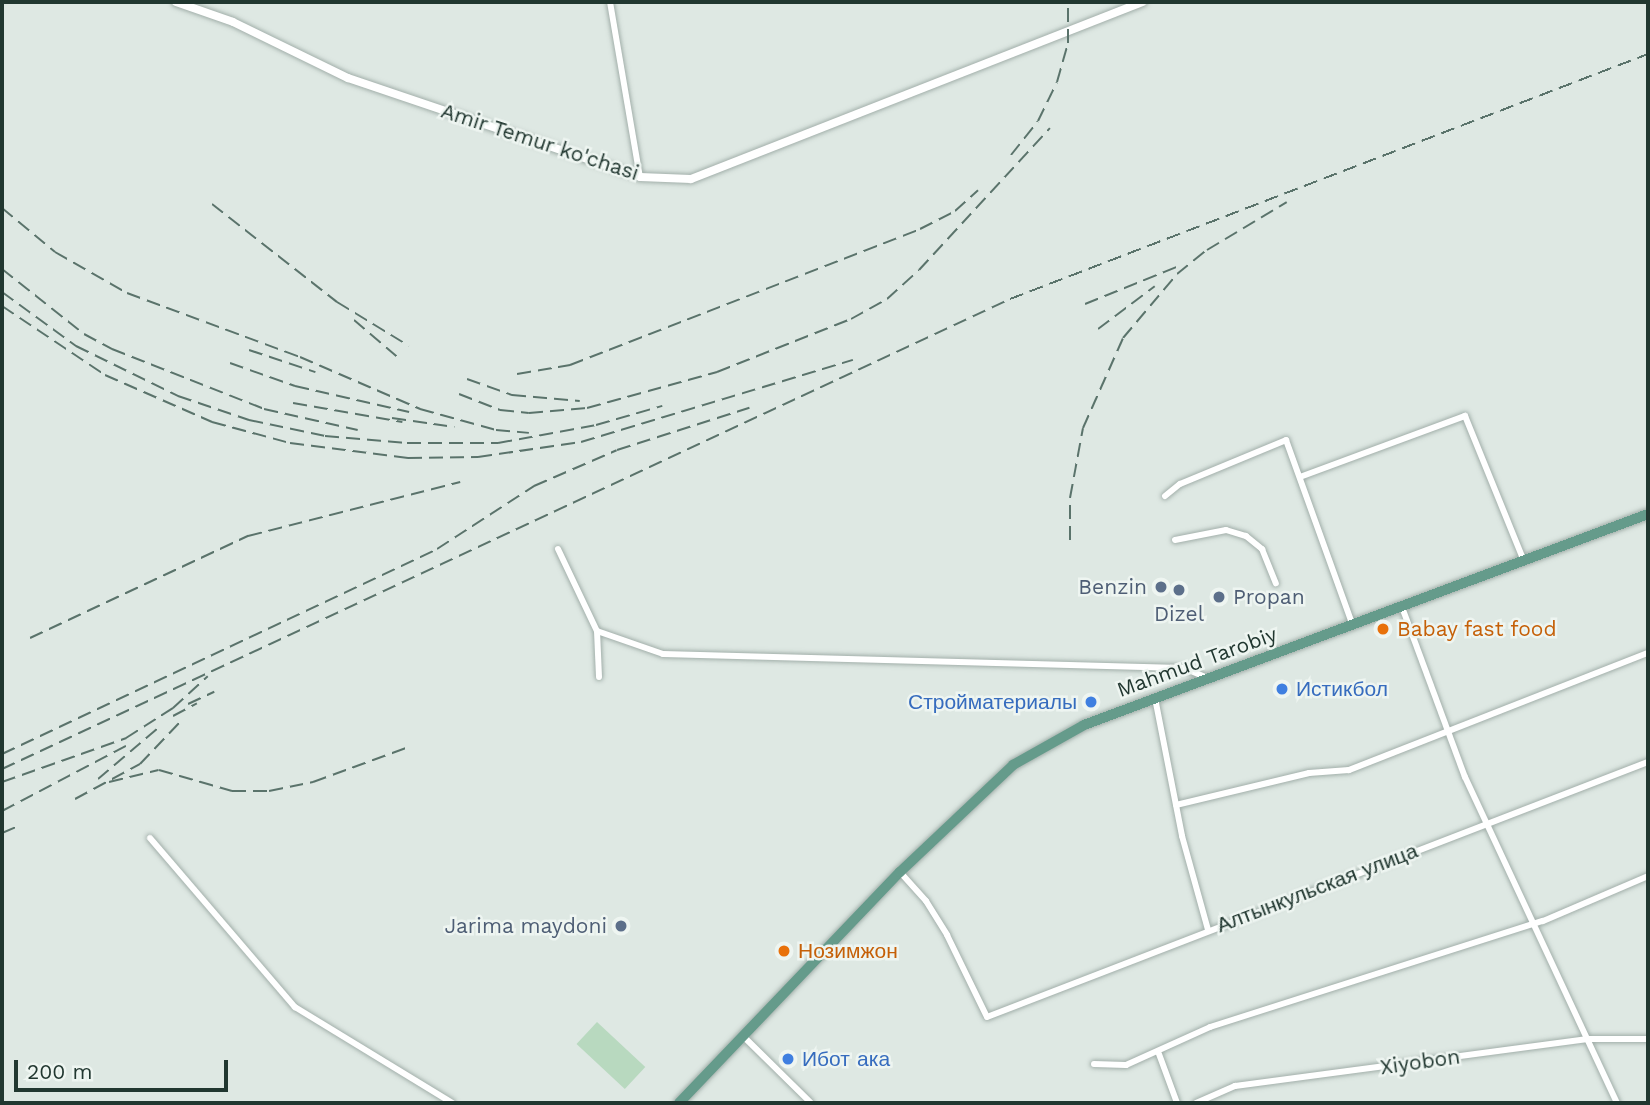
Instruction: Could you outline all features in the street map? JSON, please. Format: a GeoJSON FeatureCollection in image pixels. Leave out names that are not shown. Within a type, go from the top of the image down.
{"type":"FeatureCollection","features":[{"type":"Feature","properties":{"kind":"main road","name":"Mahmud Tarobiy"},"geometry":{"type":"LineString","coordinates":[[679,1103],[900,872],[1013,765],[1084,725],[1648,514]]}},
{"type":"Feature","properties":{"kind":"street","name":"Amir Temur ko'chasi"},"geometry":{"type":"LineString","coordinates":[[176,2],[233,22],[348,78],[640,177],[691,178],[1143,2]]}},
{"type":"Feature","properties":{"kind":"street"},"geometry":{"type":"LineString","coordinates":[[610,2],[640,177]]}},
{"type":"Feature","properties":{"kind":"street"},"geometry":{"type":"LineString","coordinates":[[1300,477],[1465,416],[1524,561]]}},
{"type":"Feature","properties":{"kind":"street"},"geometry":{"type":"LineString","coordinates":[[1165,496],[1180,484],[1286,440],[1353,625]]}},
{"type":"Feature","properties":{"kind":"street"},"geometry":{"type":"LineString","coordinates":[[1175,540],[1226,530],[1246,536],[1262,549],[1276,583]]}},
{"type":"Feature","properties":{"kind":"street"},"geometry":{"type":"LineString","coordinates":[[558,549],[597,631],[599,677]]}},
{"type":"Feature","properties":{"kind":"street"},"geometry":{"type":"LineString","coordinates":[[1402,607],[1485,822],[1617,1103]]}},
{"type":"Feature","properties":{"kind":"street"},"geometry":{"type":"LineString","coordinates":[[597,631],[663,654],[1181,668],[1207,678]]}},
{"type":"Feature","properties":{"kind":"street"},"geometry":{"type":"LineString","coordinates":[[1176,806],[1309,772],[1349,770],[1648,653]]}},
{"type":"Feature","properties":{"kind":"street"},"geometry":{"type":"LineString","coordinates":[[1155,698],[1176,806],[1208,930]]}},
{"type":"Feature","properties":{"kind":"street","name":"Алтынкульская улица"},"geometry":{"type":"LineString","coordinates":[[900,872],[947,935],[988,1017],[1485,822],[1648,762]]}},
{"type":"Feature","properties":{"kind":"street"},"geometry":{"type":"LineString","coordinates":[[150,838],[295,1007],[452,1103]]}},
{"type":"Feature","properties":{"kind":"street"},"geometry":{"type":"LineString","coordinates":[[1094,1064],[1126,1065],[1159,1054],[1210,1027],[1532,921],[1543,921],[1648,876]]}},
{"type":"Feature","properties":{"kind":"street"},"geometry":{"type":"LineString","coordinates":[[743,1036],[811,1103]]}},
{"type":"Feature","properties":{"kind":"street","name":"Xiyobon"},"geometry":{"type":"LineString","coordinates":[[1196,1103],[1235,1086],[1586,1039],[1648,1039]]}},
{"type":"Feature","properties":{"kind":"street"},"geometry":{"type":"LineString","coordinates":[[1159,1054],[1177,1103]]}},
{"type":"Feature","properties":{"kind":"green space"},"geometry":{"type":"Polygon","coordinates":[[[597,1022],[645,1067],[625,1089],[577,1044],[597,1022]]]}},
{"type":"Feature","properties":{"kind":"railway"},"geometry":{"type":"LineString","coordinates":[[1011,155],[1038,121],[1057,82],[1068,43],[1068,2]]}},
{"type":"Feature","properties":{"kind":"railway"},"geometry":{"type":"LineString","coordinates":[[2,769],[1010,299],[1648,54]]}},
{"type":"Feature","properties":{"kind":"railway"},"geometry":{"type":"LineString","coordinates":[[459,394],[500,410],[529,413],[587,408],[717,372],[851,319],[887,299],[919,270],[1050,128]]}},
{"type":"Feature","properties":{"kind":"railway"},"geometry":{"type":"LineString","coordinates":[[517,374],[570,365],[920,229],[955,211],[978,190]]}},
{"type":"Feature","properties":{"kind":"railway"},"geometry":{"type":"LineString","coordinates":[[1070,540],[1070,498],[1083,428],[1123,338],[1177,274],[1207,250],[1287,202]]}},
{"type":"Feature","properties":{"kind":"railway"},"geometry":{"type":"LineString","coordinates":[[212,204],[337,302],[409,346]]}},
{"type":"Feature","properties":{"kind":"railway"},"geometry":{"type":"LineString","coordinates":[[2,208],[55,252],[127,293],[300,357],[420,409],[496,430],[529,433]]}},
{"type":"Feature","properties":{"kind":"railway"},"geometry":{"type":"LineString","coordinates":[[1085,304],[1179,266]]}},
{"type":"Feature","properties":{"kind":"railway"},"geometry":{"type":"LineString","coordinates":[[2,269],[84,334],[112,349],[264,409],[358,430]]}},
{"type":"Feature","properties":{"kind":"railway"},"geometry":{"type":"LineString","coordinates":[[1098,329],[1155,286]]}},
{"type":"Feature","properties":{"kind":"railway"},"geometry":{"type":"LineString","coordinates":[[2,292],[76,346],[178,396],[249,420],[325,436],[407,443],[498,443],[596,425],[662,406]]}},
{"type":"Feature","properties":{"kind":"railway"},"geometry":{"type":"LineString","coordinates":[[2,306],[105,375],[212,422],[290,443],[408,458],[478,457],[581,442],[853,360]]}},
{"type":"Feature","properties":{"kind":"railway"},"geometry":{"type":"LineString","coordinates":[[354,320],[401,360]]}},
{"type":"Feature","properties":{"kind":"railway"},"geometry":{"type":"LineString","coordinates":[[249,350],[315,372]]}},
{"type":"Feature","properties":{"kind":"railway"},"geometry":{"type":"LineString","coordinates":[[230,363],[295,386],[409,412]]}},
{"type":"Feature","properties":{"kind":"railway"},"geometry":{"type":"LineString","coordinates":[[467,379],[512,395],[580,401]]}},
{"type":"Feature","properties":{"kind":"railway"},"geometry":{"type":"LineString","coordinates":[[293,403],[402,422]]}},
{"type":"Feature","properties":{"kind":"railway"},"geometry":{"type":"LineString","coordinates":[[2,754],[437,549],[534,486],[617,450],[749,408]]}},
{"type":"Feature","properties":{"kind":"railway"},"geometry":{"type":"LineString","coordinates":[[392,418],[454,427]]}},
{"type":"Feature","properties":{"kind":"railway"},"geometry":{"type":"LineString","coordinates":[[30,638],[248,536],[460,482]]}},
{"type":"Feature","properties":{"kind":"railway"},"geometry":{"type":"LineString","coordinates":[[2,782],[126,738],[173,708],[208,676]]}},
{"type":"Feature","properties":{"kind":"railway"},"geometry":{"type":"LineString","coordinates":[[188,704],[214,692]]}},
{"type":"Feature","properties":{"kind":"railway"},"geometry":{"type":"LineString","coordinates":[[173,716],[197,703]]}},
{"type":"Feature","properties":{"kind":"railway"},"geometry":{"type":"LineString","coordinates":[[75,799],[140,764],[180,722]]}},
{"type":"Feature","properties":{"kind":"railway"},"geometry":{"type":"LineString","coordinates":[[98,779],[159,727]]}},
{"type":"Feature","properties":{"kind":"railway"},"geometry":{"type":"LineString","coordinates":[[2,811],[126,746]]}},
{"type":"Feature","properties":{"kind":"railway"},"geometry":{"type":"LineString","coordinates":[[109,782],[159,770],[232,791],[269,791],[313,782],[406,748]]}},
{"type":"Feature","properties":{"kind":"railway"},"geometry":{"type":"LineString","coordinates":[[2,833],[16,827]]}},
{"type":"Feature","properties":{"kind":"place","name":"Benzin"},"geometry":{"type":"Point","coordinates":[1161,587]}},
{"type":"Feature","properties":{"kind":"place","name":"Dizel"},"geometry":{"type":"Point","coordinates":[1179,590]}},
{"type":"Feature","properties":{"kind":"place","name":"Propan"},"geometry":{"type":"Point","coordinates":[1219,597]}},
{"type":"Feature","properties":{"kind":"place","name":"Babay fast food"},"geometry":{"type":"Point","coordinates":[1383,629]}},
{"type":"Feature","properties":{"kind":"place","name":"Истикбол"},"geometry":{"type":"Point","coordinates":[1282,689]}},
{"type":"Feature","properties":{"kind":"place","name":"Стройматериалы"},"geometry":{"type":"Point","coordinates":[1091,702]}},
{"type":"Feature","properties":{"kind":"place","name":"Jarima maydoni"},"geometry":{"type":"Point","coordinates":[621,926]}},
{"type":"Feature","properties":{"kind":"place","name":"Нозимжон"},"geometry":{"type":"Point","coordinates":[784,951]}},
{"type":"Feature","properties":{"kind":"place","name":"Ибот ака"},"geometry":{"type":"Point","coordinates":[788,1059]}}]}
